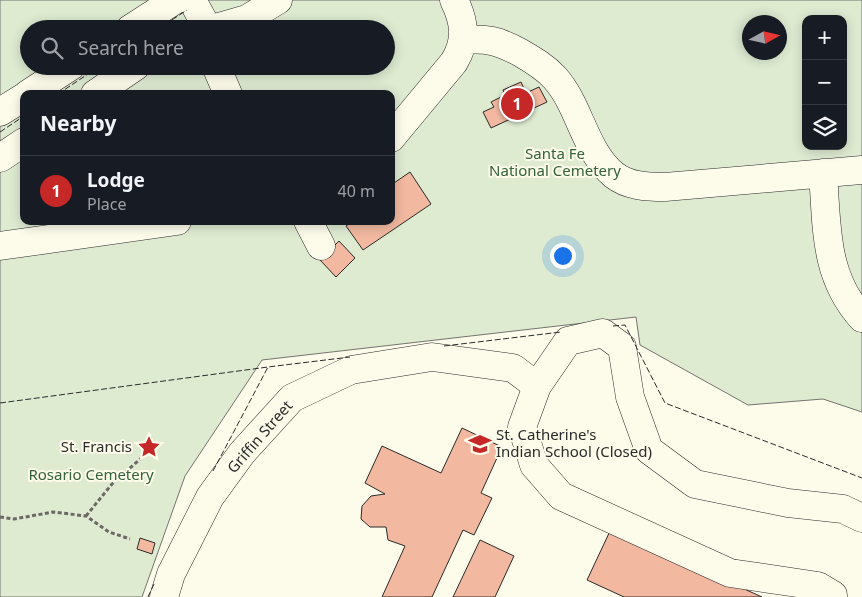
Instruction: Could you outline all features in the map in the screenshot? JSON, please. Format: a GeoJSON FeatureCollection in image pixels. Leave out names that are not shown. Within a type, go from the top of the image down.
{"type":"FeatureCollection","features":[{"type":"Feature","properties":{"kind":"street"},"geometry":{"type":"LineString","coordinates":[[144,20],[175,0]]}},
{"type":"Feature","properties":{"kind":"street"},"geometry":{"type":"LineString","coordinates":[[192,0],[203,20]]}},
{"type":"Feature","properties":{"kind":"street"},"geometry":{"type":"LineString","coordinates":[[244,20],[278,0]]}},
{"type":"Feature","properties":{"kind":"street"},"geometry":{"type":"LineString","coordinates":[[395,133],[454,62],[460,51],[463,40],[461,18],[454,0]]}},
{"type":"Feature","properties":{"kind":"street"},"geometry":{"type":"LineString","coordinates":[[463,40],[482,38],[495,40],[546,69],[564,91],[597,154],[614,175],[625,182],[638,186],[665,187],[862,170]]}},
{"type":"Feature","properties":{"kind":"street"},"geometry":{"type":"LineString","coordinates":[[34,90],[57,75]]}},
{"type":"Feature","properties":{"kind":"street"},"geometry":{"type":"LineString","coordinates":[[101,90],[123,75]]}},
{"type":"Feature","properties":{"kind":"street"},"geometry":{"type":"LineString","coordinates":[[220,75],[226,90]]}},
{"type":"Feature","properties":{"kind":"street"},"geometry":{"type":"LineString","coordinates":[[0,112],[20,100]]}},
{"type":"Feature","properties":{"kind":"street"},"geometry":{"type":"LineString","coordinates":[[0,158],[20,145]]}},
{"type":"Feature","properties":{"kind":"street"},"geometry":{"type":"LineString","coordinates":[[823,173],[829,244],[836,278],[844,294],[862,318]]}},
{"type":"Feature","properties":{"kind":"street"},"geometry":{"type":"LineString","coordinates":[[0,246],[149,225]]}},
{"type":"Feature","properties":{"kind":"street"},"geometry":{"type":"LineString","coordinates":[[310,225],[321,246]]}},
{"type":"Feature","properties":{"kind":"street"},"geometry":{"type":"LineString","coordinates":[[833,597],[833,595],[818,586],[730,573],[560,496],[534,465],[522,427],[537,386],[568,341],[603,333],[622,347],[630,397],[649,450],[695,484],[788,503],[844,508],[862,518]]}},
{"type":"Feature","properties":{"kind":"street","name":"Griffin Street"},"geometry":{"type":"LineString","coordinates":[[164,597],[171,574],[210,497],[242,453],[292,398],[351,370],[432,357],[513,368],[537,386]]}},
{"type":"Feature","properties":{"kind":"path"},"geometry":{"type":"LineString","coordinates":[[86,516],[112,484],[147,452]]}},
{"type":"Feature","properties":{"kind":"path"},"geometry":{"type":"LineString","coordinates":[[0,517],[14,519],[53,512],[86,516],[109,532],[130,539]]}},
{"type":"Feature","properties":{"kind":"green space","name":"Santa Fe National Cemetery"},"geometry":{"type":"Polygon","coordinates":[[[0,0],[862,0],[862,412],[823,399],[748,405],[640,345],[636,317],[262,360],[185,476],[142,597],[0,597],[0,0]]]}},
{"type":"Feature","properties":{"kind":"building"},"geometry":{"type":"Polygon","coordinates":[[[521,82],[526,93],[539,87],[547,102],[491,128],[483,112],[494,107],[491,102],[505,95],[503,90],[521,82]]]}},
{"type":"Feature","properties":{"kind":"building"},"geometry":{"type":"Polygon","coordinates":[[[410,172],[431,204],[363,250],[346,226],[395,225],[395,182],[410,172]]]}},
{"type":"Feature","properties":{"kind":"building"},"geometry":{"type":"Polygon","coordinates":[[[339,241],[355,258],[336,277],[320,260],[339,241]]]}},
{"type":"Feature","properties":{"kind":"building"},"geometry":{"type":"Polygon","coordinates":[[[462,428],[502,447],[481,493],[492,498],[474,535],[463,530],[432,597],[382,597],[405,546],[388,540],[386,527],[370,527],[361,519],[362,506],[371,496],[385,494],[365,483],[382,446],[441,473],[462,428]]]}},
{"type":"Feature","properties":{"kind":"building"},"geometry":{"type":"Polygon","coordinates":[[[611,529],[762,597],[624,597],[587,580],[611,529]]]}},
{"type":"Feature","properties":{"kind":"building"},"geometry":{"type":"Polygon","coordinates":[[[140,538],[155,543],[152,554],[137,549],[140,538]]]}},
{"type":"Feature","properties":{"kind":"building"},"geometry":{"type":"Polygon","coordinates":[[[480,540],[514,556],[495,597],[453,597],[480,540]]]}},
{"type":"Feature","properties":{"kind":"fence"},"geometry":{"type":"LineString","coordinates":[[172,20],[187,10]]}},
{"type":"Feature","properties":{"kind":"fence"},"geometry":{"type":"LineString","coordinates":[[64,90],[86,75]]}},
{"type":"Feature","properties":{"kind":"fence"},"geometry":{"type":"LineString","coordinates":[[0,132],[20,119]]}},
{"type":"Feature","properties":{"kind":"fence"},"geometry":{"type":"LineString","coordinates":[[613,326],[625,325],[665,403],[862,478]]}},
{"type":"Feature","properties":{"kind":"fence"},"geometry":{"type":"LineString","coordinates":[[444,346],[561,332]]}},
{"type":"Feature","properties":{"kind":"fence"},"geometry":{"type":"LineString","coordinates":[[213,471],[268,367],[350,357]]}},
{"type":"Feature","properties":{"kind":"fence"},"geometry":{"type":"LineString","coordinates":[[0,403],[268,367]]}},
{"type":"Feature","properties":{"kind":"fence"},"geometry":{"type":"LineString","coordinates":[[148,597],[154,584]]}},
{"type":"Feature","properties":{"kind":"place","name":"Lodge"},"geometry":{"type":"Point","coordinates":[517,104]}},
{"type":"Feature","properties":{"kind":"place","name":"St. Catherine's Indian School (Closed)"},"geometry":{"type":"Point","coordinates":[480,444]}},
{"type":"Feature","properties":{"kind":"place","name":"St. Francis"},"geometry":{"type":"Point","coordinates":[149,447]}},
{"type":"Feature","properties":{"kind":"park label","name":"Rosario Cemetery"},"geometry":{"type":"Point","coordinates":[91,475]}}]}
